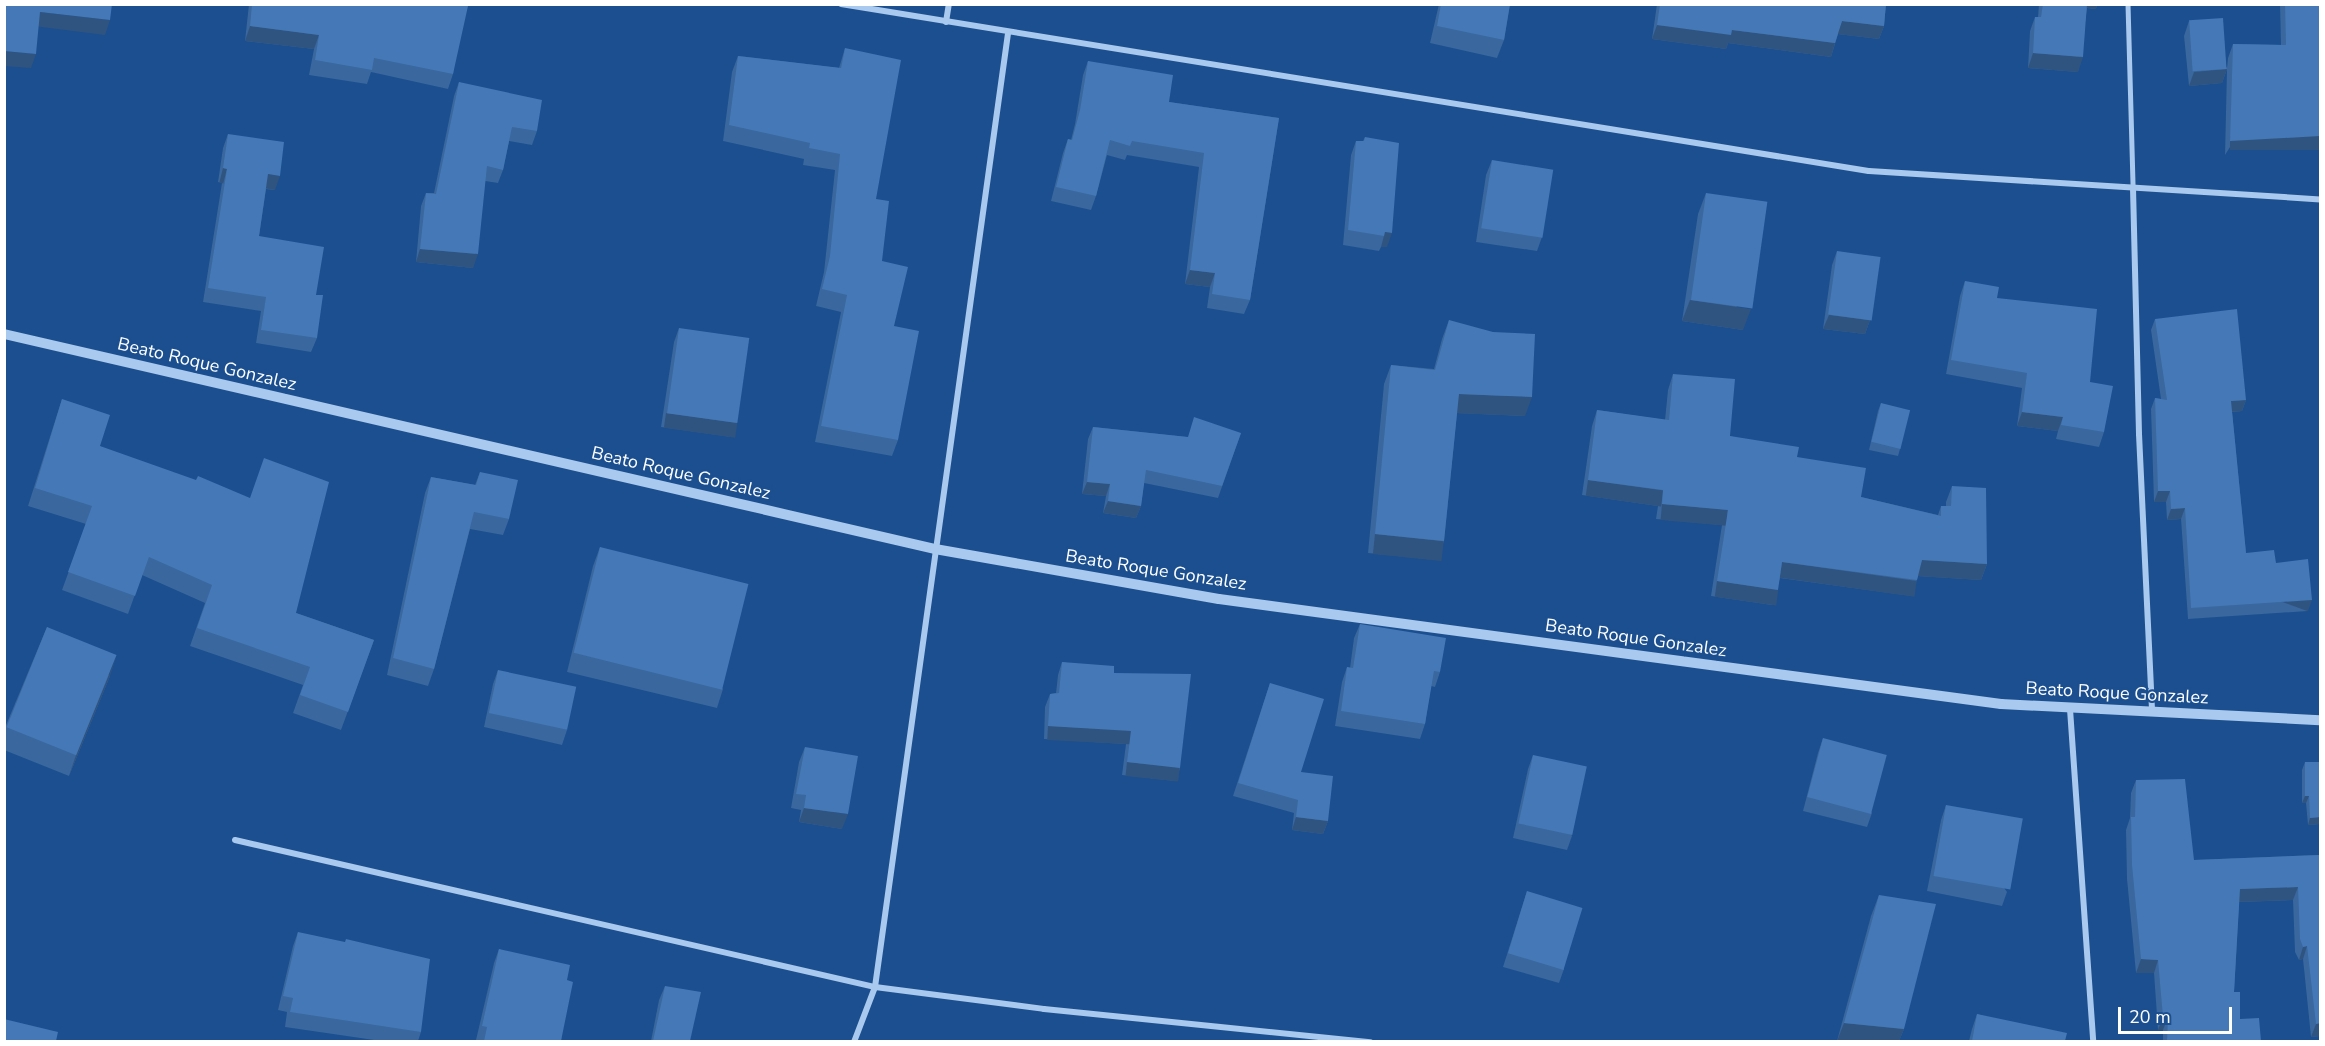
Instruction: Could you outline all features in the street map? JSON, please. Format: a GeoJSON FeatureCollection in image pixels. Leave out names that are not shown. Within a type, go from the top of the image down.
{"type":"FeatureCollection","features":[{"type":"Feature","properties":{"kind":"street"},"geometry":{"type":"LineString","coordinates":[[841,4],[1008,34],[1869,171],[2320,199]]}},
{"type":"Feature","properties":{"kind":"street"},"geometry":{"type":"LineString","coordinates":[[946,22],[949,4]]}},
{"type":"Feature","properties":{"kind":"street"},"geometry":{"type":"LineString","coordinates":[[854,1041],[875,987],[1008,34]]}},
{"type":"Feature","properties":{"kind":"street"},"geometry":{"type":"LineString","coordinates":[[2133,188],[2139,434],[2152,710]]}},
{"type":"Feature","properties":{"kind":"street","name":"Beato Roque Gonzalez"},"geometry":{"type":"LineString","coordinates":[[4,334],[935,549],[1219,598],[1989,702],[2070,709],[2152,710],[2320,720]]}},
{"type":"Feature","properties":{"kind":"street"},"geometry":{"type":"LineString","coordinates":[[2070,709],[2093,1041]]}},
{"type":"Feature","properties":{"kind":"street"},"geometry":{"type":"LineString","coordinates":[[235,840],[875,987],[1044,1009],[1370,1041]]}},
{"type":"Feature","properties":{"kind":"lane"},"geometry":{"type":"LineString","coordinates":[[2128,4],[2133,188]]}},
{"type":"Feature","properties":{"kind":"building"},"geometry":{"type":"Polygon","coordinates":[[[4,4],[112,4],[110,20],[40,12],[36,54],[4,51],[4,4]]]}},
{"type":"Feature","properties":{"kind":"building"},"geometry":{"type":"Polygon","coordinates":[[[252,4],[462,4],[468,6],[453,74],[374,58],[372,70],[315,60],[319,35],[250,26],[252,4]]]}},
{"type":"Feature","properties":{"kind":"building"},"geometry":{"type":"Polygon","coordinates":[[[1441,4],[1510,4],[1504,40],[1437,26],[1441,4]]]}},
{"type":"Feature","properties":{"kind":"building"},"geometry":{"type":"Polygon","coordinates":[[[1660,4],[1886,4],[1884,26],[1842,21],[1835,43],[1732,30],[1731,35],[1657,25],[1660,4]]]}},
{"type":"Feature","properties":{"kind":"building"},"geometry":{"type":"Polygon","coordinates":[[[2043,4],[2087,4],[2083,57],[2033,53],[2035,17],[2041,17],[2043,4]]]}},
{"type":"Feature","properties":{"kind":"building"},"geometry":{"type":"Polygon","coordinates":[[[2285,4],[2320,4],[2320,136],[2230,141],[2233,44],[2286,45],[2285,4]]]}},
{"type":"Feature","properties":{"kind":"building"},"geometry":{"type":"Polygon","coordinates":[[[2223,18],[2227,69],[2193,71],[2189,20],[2223,18]]]}},
{"type":"Feature","properties":{"kind":"building"},"geometry":{"type":"Polygon","coordinates":[[[845,48],[901,60],[876,199],[889,201],[882,261],[908,267],[894,326],[919,331],[898,440],[821,426],[847,295],[822,289],[830,256],[840,154],[809,148],[810,143],[729,125],[738,56],[841,68],[845,48]]]}},
{"type":"Feature","properties":{"kind":"building"},"geometry":{"type":"Polygon","coordinates":[[[1088,61],[1173,75],[1169,102],[1279,118],[1250,300],[1212,294],[1215,273],[1190,270],[1204,153],[1132,141],[1130,146],[1110,140],[1096,196],[1056,187],[1068,139],[1072,140],[1080,110],[1088,61]]]}},
{"type":"Feature","properties":{"kind":"building"},"geometry":{"type":"Polygon","coordinates":[[[459,82],[542,100],[537,131],[512,127],[503,170],[487,166],[478,254],[420,249],[426,193],[436,194],[459,82]]]}},
{"type":"Feature","properties":{"kind":"building"},"geometry":{"type":"Polygon","coordinates":[[[228,134],[284,142],[280,176],[268,174],[259,236],[324,247],[316,295],[323,295],[317,338],[261,330],[266,297],[208,288],[227,169],[223,168],[228,134]]]}},
{"type":"Feature","properties":{"kind":"building"},"geometry":{"type":"Polygon","coordinates":[[[1365,137],[1399,143],[1392,233],[1385,232],[1384,236],[1348,230],[1356,141],[1364,141],[1365,137]]]}},
{"type":"Feature","properties":{"kind":"building"},"geometry":{"type":"Polygon","coordinates":[[[1492,160],[1553,170],[1542,238],[1481,228],[1492,160]]]}},
{"type":"Feature","properties":{"kind":"building"},"geometry":{"type":"Polygon","coordinates":[[[1706,193],[1767,202],[1752,309],[1691,300],[1706,193]]]}},
{"type":"Feature","properties":{"kind":"building"},"geometry":{"type":"Polygon","coordinates":[[[1837,251],[1881,257],[1872,321],[1828,314],[1837,251]]]}},
{"type":"Feature","properties":{"kind":"building"},"geometry":{"type":"Polygon","coordinates":[[[1965,281],[1999,287],[1997,298],[2097,309],[2090,382],[2113,386],[2104,432],[2061,425],[2063,417],[2022,412],[2027,373],[1951,360],[1965,281]]]}},
{"type":"Feature","properties":{"kind":"building"},"geometry":{"type":"Polygon","coordinates":[[[2237,309],[2246,400],[2231,401],[2246,553],[2274,550],[2276,563],[2308,559],[2312,600],[2191,608],[2185,508],[2171,509],[2170,491],[2158,491],[2155,398],[2167,400],[2155,319],[2237,309]]]}},
{"type":"Feature","properties":{"kind":"building"},"geometry":{"type":"Polygon","coordinates":[[[1449,320],[1493,332],[1535,334],[1532,397],[1459,394],[1444,541],[1375,534],[1391,365],[1435,370],[1449,320]]]}},
{"type":"Feature","properties":{"kind":"building"},"geometry":{"type":"Polygon","coordinates":[[[679,328],[749,338],[737,423],[667,413],[679,328]]]}},
{"type":"Feature","properties":{"kind":"building"},"geometry":{"type":"Polygon","coordinates":[[[1673,374],[1735,379],[1730,436],[1799,447],[1797,457],[1866,468],[1861,497],[1941,516],[1941,506],[1951,506],[1952,486],[1986,488],[1987,564],[1922,560],[1917,580],[1782,562],[1778,590],[1717,581],[1728,510],[1662,504],[1663,490],[1588,480],[1597,410],[1669,420],[1673,374]]]}},
{"type":"Feature","properties":{"kind":"building"},"geometry":{"type":"Polygon","coordinates":[[[62,399],[110,415],[100,446],[196,480],[198,476],[250,498],[264,458],[329,482],[296,613],[374,640],[348,712],[300,695],[310,667],[197,628],[212,585],[149,557],[135,596],[68,572],[92,506],[35,488],[62,399]]]}},
{"type":"Feature","properties":{"kind":"building"},"geometry":{"type":"Polygon","coordinates":[[[1881,403],[1910,410],[1900,449],[1871,442],[1881,403]]]}},
{"type":"Feature","properties":{"kind":"building"},"geometry":{"type":"Polygon","coordinates":[[[1194,417],[1241,433],[1222,486],[1146,470],[1141,506],[1108,501],[1110,484],[1087,482],[1093,427],[1188,437],[1194,417]]]}},
{"type":"Feature","properties":{"kind":"building"},"geometry":{"type":"Polygon","coordinates":[[[480,472],[518,480],[509,519],[474,512],[434,669],[393,658],[431,477],[476,485],[480,472]]]}},
{"type":"Feature","properties":{"kind":"building"},"geometry":{"type":"Polygon","coordinates":[[[600,547],[748,584],[722,690],[574,653],[600,547]]]}},
{"type":"Feature","properties":{"kind":"building"},"geometry":{"type":"Polygon","coordinates":[[[1360,624],[1446,638],[1440,672],[1434,671],[1425,724],[1341,711],[1347,667],[1353,668],[1360,624]]]}},
{"type":"Feature","properties":{"kind":"building"},"geometry":{"type":"Polygon","coordinates":[[[47,627],[117,655],[76,755],[7,727],[47,627]]]}},
{"type":"Feature","properties":{"kind":"building"},"geometry":{"type":"Polygon","coordinates":[[[1062,662],[1114,666],[1114,673],[1191,674],[1180,768],[1127,762],[1131,731],[1048,726],[1050,694],[1059,693],[1062,662]]]}},
{"type":"Feature","properties":{"kind":"building"},"geometry":{"type":"Polygon","coordinates":[[[498,670],[576,687],[567,730],[489,713],[498,670]]]}},
{"type":"Feature","properties":{"kind":"building"},"geometry":{"type":"Polygon","coordinates":[[[1270,683],[1324,699],[1301,772],[1333,776],[1328,821],[1296,817],[1298,800],[1238,783],[1270,683]]]}},
{"type":"Feature","properties":{"kind":"building"},"geometry":{"type":"Polygon","coordinates":[[[1823,738],[1887,755],[1871,814],[1807,797],[1823,738]]]}},
{"type":"Feature","properties":{"kind":"building"},"geometry":{"type":"Polygon","coordinates":[[[805,747],[858,756],[848,814],[804,808],[806,795],[796,794],[805,747]]]}},
{"type":"Feature","properties":{"kind":"building"},"geometry":{"type":"Polygon","coordinates":[[[1533,755],[1587,766],[1572,835],[1518,823],[1533,755]]]}},
{"type":"Feature","properties":{"kind":"building"},"geometry":{"type":"Polygon","coordinates":[[[2305,762],[2320,762],[2320,817],[2310,818],[2309,796],[2305,796],[2305,762]]]}},
{"type":"Feature","properties":{"kind":"building"},"geometry":{"type":"Polygon","coordinates":[[[2185,779],[2194,860],[2320,855],[2320,1023],[2316,1024],[2307,946],[2303,947],[2300,939],[2298,887],[2240,889],[2234,992],[2240,992],[2240,1019],[2259,1018],[2261,1041],[2167,1041],[2168,1017],[2163,1017],[2158,960],[2141,959],[2132,865],[2131,817],[2135,817],[2136,780],[2185,779]]]}},
{"type":"Feature","properties":{"kind":"building"},"geometry":{"type":"Polygon","coordinates":[[[1946,805],[2023,819],[2010,889],[1933,876],[1946,805]]]}},
{"type":"Feature","properties":{"kind":"building"},"geometry":{"type":"Polygon","coordinates":[[[1527,891],[1582,908],[1563,970],[1508,953],[1527,891]]]}},
{"type":"Feature","properties":{"kind":"building"},"geometry":{"type":"Polygon","coordinates":[[[1879,895],[1936,904],[1904,1029],[1844,1023],[1879,895]]]}},
{"type":"Feature","properties":{"kind":"building"},"geometry":{"type":"Polygon","coordinates":[[[298,932],[345,942],[346,939],[430,959],[421,1032],[290,1012],[293,998],[283,996],[298,932]]]}},
{"type":"Feature","properties":{"kind":"building"},"geometry":{"type":"Polygon","coordinates":[[[499,949],[570,965],[567,980],[573,982],[561,1041],[484,1041],[487,1027],[482,1026],[499,949]]]}},
{"type":"Feature","properties":{"kind":"building"},"geometry":{"type":"Polygon","coordinates":[[[665,986],[701,992],[690,1041],[653,1041],[665,986]]]}},
{"type":"Feature","properties":{"kind":"building"},"geometry":{"type":"Polygon","coordinates":[[[1977,1014],[2067,1033],[2065,1041],[1972,1041],[1977,1014]]]}},
{"type":"Feature","properties":{"kind":"building"},"geometry":{"type":"Polygon","coordinates":[[[4,1019],[58,1032],[56,1041],[4,1041],[4,1019]]]}}]}
